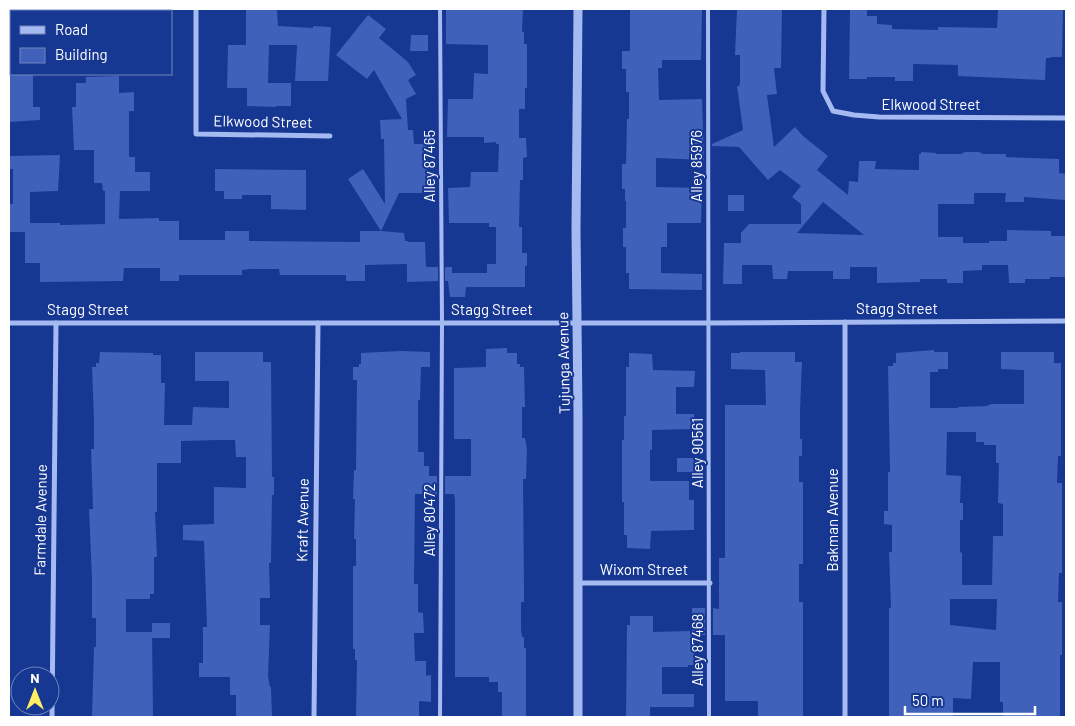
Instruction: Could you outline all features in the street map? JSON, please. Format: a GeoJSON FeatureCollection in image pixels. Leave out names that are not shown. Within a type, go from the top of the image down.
{"type":"FeatureCollection","features":[{"type":"Feature","properties":{"kind":"street","name":"Elkwood Street"},"geometry":{"type":"LineString","coordinates":[[196,9],[196,134],[330,136]]}},
{"type":"Feature","properties":{"kind":"street","name":"Tujunga Avenue"},"geometry":{"type":"LineString","coordinates":[[578,9],[576,322],[578,413],[578,717]]}},
{"type":"Feature","properties":{"kind":"street","name":"Elkwood Street"},"geometry":{"type":"LineString","coordinates":[[824,9],[823,91],[833,111],[878,117],[1066,118]]}},
{"type":"Feature","properties":{"kind":"street","name":"Stagg Street"},"geometry":{"type":"LineString","coordinates":[[9,323],[1066,321]]}},
{"type":"Feature","properties":{"kind":"street","name":"Bakman Avenue"},"geometry":{"type":"LineString","coordinates":[[845,322],[845,717]]}},
{"type":"Feature","properties":{"kind":"street","name":"Farmdale Avenue"},"geometry":{"type":"LineString","coordinates":[[52,717],[56,323]]}},
{"type":"Feature","properties":{"kind":"street","name":"Kraft Avenue"},"geometry":{"type":"LineString","coordinates":[[314,717],[318,323]]}},
{"type":"Feature","properties":{"kind":"street","name":"Wixom Street"},"geometry":{"type":"LineString","coordinates":[[578,583],[710,583]]}},
{"type":"Feature","properties":{"kind":"lane","name":"Alley 87465"},"geometry":{"type":"LineString","coordinates":[[440,9],[442,323]]}},
{"type":"Feature","properties":{"kind":"lane","name":"Alley 85976"},"geometry":{"type":"LineString","coordinates":[[708,9],[708,323]]}},
{"type":"Feature","properties":{"kind":"lane","name":"Alley 80472"},"geometry":{"type":"LineString","coordinates":[[440,717],[442,323]]}},
{"type":"Feature","properties":{"kind":"lane","name":"Alley 90561"},"geometry":{"type":"LineString","coordinates":[[708,323],[710,583]]}},
{"type":"Feature","properties":{"kind":"lane","name":"Alley 87468"},"geometry":{"type":"LineString","coordinates":[[710,583],[710,717]]}},
{"type":"Feature","properties":{"kind":"building"},"geometry":{"type":"Polygon","coordinates":[[[246,9],[277,9],[278,26],[331,27],[328,81],[295,81],[297,45],[269,45],[268,83],[291,83],[291,106],[247,106],[247,88],[227,88],[228,45],[246,45],[246,9]]]}},
{"type":"Feature","properties":{"kind":"building"},"geometry":{"type":"Polygon","coordinates":[[[446,9],[523,9],[522,32],[524,32],[524,44],[527,44],[527,88],[525,88],[525,109],[519,109],[519,138],[526,138],[527,157],[523,158],[523,180],[520,180],[519,227],[522,227],[522,253],[527,253],[525,287],[466,287],[465,297],[450,297],[448,281],[445,281],[445,267],[452,267],[452,273],[487,273],[487,264],[496,264],[496,227],[489,227],[489,223],[449,223],[448,188],[470,187],[471,172],[498,172],[499,144],[496,144],[496,142],[484,143],[484,137],[447,137],[448,99],[473,99],[474,73],[488,74],[488,45],[446,44],[446,9]]]}},
{"type":"Feature","properties":{"kind":"building"},"geometry":{"type":"Polygon","coordinates":[[[630,9],[702,10],[701,60],[662,60],[662,68],[658,68],[659,100],[702,99],[704,160],[656,158],[656,187],[702,188],[701,223],[667,223],[667,247],[661,247],[661,273],[702,274],[702,290],[629,289],[629,273],[626,273],[626,247],[623,247],[623,228],[626,228],[626,201],[625,189],[622,189],[622,164],[626,164],[629,92],[626,92],[626,69],[622,69],[622,51],[630,51],[630,9]]]}},
{"type":"Feature","properties":{"kind":"building"},"geometry":{"type":"Polygon","coordinates":[[[737,9],[782,9],[781,68],[774,68],[777,94],[767,95],[774,147],[795,127],[828,156],[817,170],[848,195],[849,181],[858,182],[859,161],[876,161],[875,169],[919,170],[919,154],[921,152],[962,154],[966,152],[979,152],[983,154],[1006,154],[1006,157],[1059,159],[1059,173],[1066,174],[1066,200],[1024,197],[1024,202],[1005,202],[1006,193],[974,193],[974,204],[938,204],[938,237],[963,237],[963,243],[989,243],[989,241],[1007,241],[1007,230],[1051,231],[1051,236],[1066,236],[1066,277],[1025,279],[1025,283],[1009,283],[1008,265],[982,265],[982,270],[963,271],[963,283],[947,283],[947,279],[920,279],[920,282],[877,283],[877,267],[850,267],[850,279],[833,279],[833,271],[788,271],[787,279],[773,279],[772,265],[742,265],[742,284],[723,284],[724,243],[741,243],[741,233],[749,224],[801,224],[801,204],[792,197],[801,186],[780,170],[768,180],[739,147],[712,146],[712,144],[743,130],[737,86],[740,83],[740,55],[735,55],[737,9]],[[823,202],[797,233],[864,235],[823,202]]]}},
{"type":"Feature","properties":{"kind":"building"},"geometry":{"type":"Polygon","coordinates":[[[850,9],[867,9],[867,16],[877,16],[877,24],[892,25],[892,29],[938,30],[938,27],[997,28],[998,9],[1063,9],[1062,57],[1046,58],[1045,80],[958,76],[958,65],[913,64],[913,81],[895,81],[895,77],[849,79],[850,9]]]}},
{"type":"Feature","properties":{"kind":"building"},"geometry":{"type":"Polygon","coordinates":[[[368,15],[386,29],[379,38],[408,62],[416,75],[408,80],[416,94],[406,99],[408,130],[413,130],[414,144],[427,144],[428,193],[399,193],[381,231],[348,179],[363,169],[385,204],[384,139],[381,139],[380,120],[402,119],[374,70],[367,79],[336,55],[368,15]]]}},
{"type":"Feature","properties":{"kind":"building"},"geometry":{"type":"Polygon","coordinates":[[[411,35],[428,35],[428,51],[410,51],[411,35]]]}},
{"type":"Feature","properties":{"kind":"building"},"geometry":{"type":"Polygon","coordinates":[[[9,74],[33,75],[33,107],[40,107],[40,120],[9,122],[9,74]]]}},
{"type":"Feature","properties":{"kind":"building"},"geometry":{"type":"Polygon","coordinates":[[[119,76],[119,93],[134,92],[134,111],[129,111],[129,157],[135,157],[135,172],[150,172],[150,191],[120,191],[119,219],[159,218],[159,221],[179,221],[179,240],[225,240],[225,231],[249,231],[249,241],[360,242],[360,231],[404,233],[405,241],[408,242],[425,242],[426,267],[438,267],[438,281],[407,282],[407,264],[365,265],[365,281],[346,281],[346,275],[280,275],[279,269],[251,269],[242,270],[242,275],[179,275],[179,281],[160,281],[160,268],[124,268],[123,281],[40,282],[40,263],[25,263],[25,232],[9,232],[9,204],[13,204],[13,169],[9,169],[9,156],[60,155],[58,191],[30,192],[30,223],[60,223],[60,225],[105,224],[105,191],[103,191],[102,183],[94,183],[94,150],[74,150],[72,107],[76,107],[76,83],[86,83],[86,77],[119,76]]]}},
{"type":"Feature","properties":{"kind":"building"},"geometry":{"type":"Polygon","coordinates":[[[215,169],[306,170],[306,210],[271,209],[271,195],[242,195],[242,199],[224,199],[224,191],[215,191],[215,169]]]}},
{"type":"Feature","properties":{"kind":"building"},"geometry":{"type":"Polygon","coordinates":[[[728,195],[744,195],[744,211],[728,211],[728,195]]]}},
{"type":"Feature","properties":{"kind":"building"},"geometry":{"type":"Polygon","coordinates":[[[507,348],[507,353],[517,353],[517,364],[520,364],[520,367],[524,367],[525,407],[522,407],[522,438],[525,438],[527,449],[526,479],[523,479],[524,602],[521,602],[521,629],[522,637],[524,637],[524,648],[526,648],[526,717],[502,717],[502,692],[498,692],[498,682],[489,682],[489,677],[455,677],[455,499],[454,494],[445,494],[445,476],[471,476],[471,439],[454,439],[454,368],[486,367],[486,349],[507,348]]]}},
{"type":"Feature","properties":{"kind":"building"},"geometry":{"type":"Polygon","coordinates":[[[934,350],[934,352],[948,352],[948,369],[938,369],[938,372],[930,372],[930,408],[1024,404],[1024,370],[1001,369],[1001,352],[1054,352],[1054,363],[1061,363],[1061,456],[1058,456],[1057,483],[1062,483],[1062,573],[1059,573],[1058,602],[1062,602],[1060,717],[1003,717],[1003,702],[1000,702],[1000,662],[973,662],[971,699],[953,698],[953,717],[889,717],[889,608],[891,608],[889,552],[892,552],[892,525],[884,524],[884,511],[888,511],[888,472],[890,472],[888,366],[893,366],[893,363],[896,363],[896,353],[934,350]],[[947,432],[946,475],[961,476],[960,503],[963,503],[963,520],[960,520],[962,585],[992,585],[993,536],[1003,536],[1003,504],[998,503],[999,463],[996,463],[996,445],[984,445],[984,442],[976,442],[976,432],[947,432]],[[950,599],[950,625],[996,630],[997,599],[950,599]]]}},
{"type":"Feature","properties":{"kind":"building"},"geometry":{"type":"Polygon","coordinates":[[[100,352],[153,353],[153,355],[161,355],[161,383],[165,383],[164,425],[192,425],[193,407],[229,408],[229,381],[195,381],[195,352],[263,352],[263,362],[271,362],[272,477],[274,477],[274,495],[272,495],[271,563],[269,563],[270,598],[260,598],[260,625],[270,625],[268,676],[271,687],[272,717],[236,717],[236,695],[230,695],[230,677],[199,677],[199,663],[203,663],[203,627],[207,627],[204,541],[183,540],[183,525],[214,524],[214,487],[246,488],[246,457],[236,457],[235,440],[218,440],[181,441],[181,463],[157,463],[157,512],[155,512],[157,557],[154,557],[154,594],[150,594],[150,599],[126,599],[126,632],[152,632],[153,717],[92,717],[96,618],[92,618],[89,509],[93,509],[91,449],[94,449],[94,420],[92,367],[96,367],[96,363],[99,363],[100,352]]]}},
{"type":"Feature","properties":{"kind":"building"},"geometry":{"type":"Polygon","coordinates":[[[430,352],[430,367],[421,367],[420,400],[418,400],[418,452],[424,452],[424,466],[429,466],[429,476],[437,476],[437,494],[415,494],[414,584],[418,584],[418,612],[423,613],[424,633],[414,633],[415,661],[426,661],[426,676],[431,675],[431,702],[419,701],[419,717],[356,717],[357,660],[355,660],[355,649],[353,649],[353,566],[356,566],[356,539],[354,539],[355,499],[353,499],[354,470],[356,470],[357,380],[353,380],[353,367],[359,367],[359,364],[361,364],[361,353],[430,352]]]}},
{"type":"Feature","properties":{"kind":"building"},"geometry":{"type":"Polygon","coordinates":[[[795,352],[795,362],[802,362],[800,439],[802,439],[802,456],[799,456],[799,482],[803,482],[803,564],[799,564],[799,602],[803,602],[803,717],[758,717],[758,701],[725,701],[725,635],[713,635],[713,608],[719,609],[719,558],[725,558],[725,405],[766,405],[765,370],[731,369],[731,353],[795,352]]]}},
{"type":"Feature","properties":{"kind":"building"},"geometry":{"type":"Polygon","coordinates":[[[629,353],[652,354],[653,370],[695,371],[694,387],[676,387],[676,414],[694,414],[694,429],[652,430],[652,450],[650,450],[650,481],[689,481],[689,500],[694,500],[694,530],[651,531],[650,549],[627,548],[627,535],[624,535],[622,440],[624,440],[624,416],[626,416],[626,367],[629,367],[629,353]]]}},
{"type":"Feature","properties":{"kind":"building"},"geometry":{"type":"Polygon","coordinates":[[[677,458],[694,458],[694,472],[677,472],[677,458]]]}},
{"type":"Feature","properties":{"kind":"building"},"geometry":{"type":"Polygon","coordinates":[[[692,608],[705,608],[705,635],[694,635],[694,665],[688,665],[688,667],[662,667],[662,694],[694,694],[694,707],[650,707],[650,717],[626,717],[627,625],[630,625],[630,616],[653,616],[653,632],[692,631],[692,608]]]}},
{"type":"Feature","properties":{"kind":"building"},"geometry":{"type":"Polygon","coordinates":[[[152,623],[170,623],[170,638],[152,638],[152,623]]]}}]}
